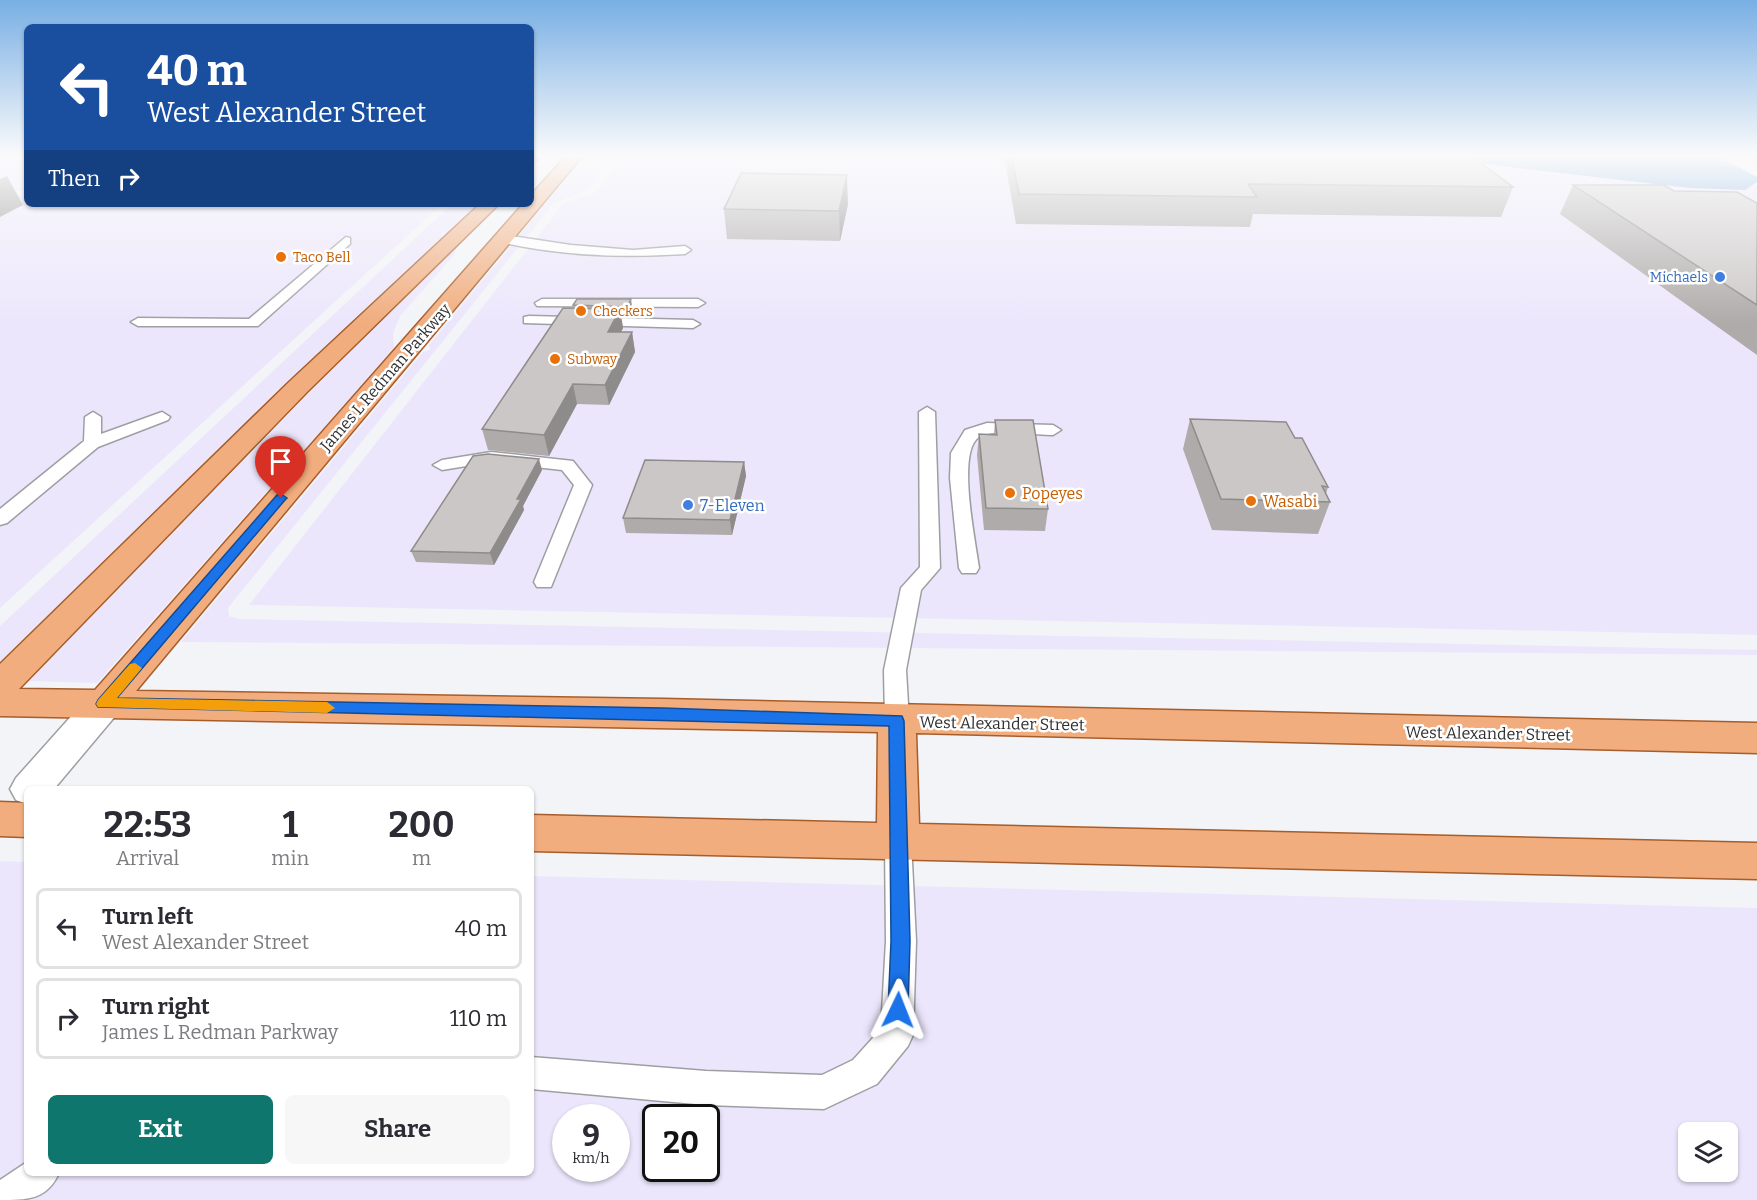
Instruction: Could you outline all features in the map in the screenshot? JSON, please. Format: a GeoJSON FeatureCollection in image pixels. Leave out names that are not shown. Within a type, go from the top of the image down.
{"type":"FeatureCollection","features":[{"type":"Feature","properties":{"kind":"main road"},"geometry":{"type":"LineString","coordinates":[[0,686],[298,387],[483,211]]}},
{"type":"Feature","properties":{"kind":"main road","name":"James L Redman Parkway"},"geometry":{"type":"LineString","coordinates":[[36,786],[504,239],[516,211]]}},
{"type":"Feature","properties":{"kind":"main road"},"geometry":{"type":"LineString","coordinates":[[411,347],[409,331],[416,315],[471,249],[469,237],[459,233]]}},
{"type":"Feature","properties":{"kind":"main road","name":"West Alexander Street"},"geometry":{"type":"LineString","coordinates":[[0,702],[663,713],[897,721],[1757,738]]}},
{"type":"Feature","properties":{"kind":"main road"},"geometry":{"type":"LineString","coordinates":[[897,721],[898,842]]}},
{"type":"Feature","properties":{"kind":"main road"},"geometry":{"type":"LineString","coordinates":[[534,833],[1757,861]]}},
{"type":"Feature","properties":{"kind":"lane"},"geometry":{"type":"LineString","coordinates":[[504,239],[571,249],[633,254],[685,250],[620,246],[533,231],[516,211]]}},
{"type":"Feature","properties":{"kind":"lane"},"geometry":{"type":"LineString","coordinates":[[138,322],[254,323],[346,241]]}},
{"type":"Feature","properties":{"kind":"lane"},"geometry":{"type":"LineString","coordinates":[[542,303],[698,303]]}},
{"type":"Feature","properties":{"kind":"lane"},"geometry":{"type":"LineString","coordinates":[[529,320],[693,324]]}},
{"type":"Feature","properties":{"kind":"lane"},"geometry":{"type":"LineString","coordinates":[[897,721],[895,670],[911,588],[930,568],[927,412]]}},
{"type":"Feature","properties":{"kind":"lane"},"geometry":{"type":"LineString","coordinates":[[92,442],[93,417]]}},
{"type":"Feature","properties":{"kind":"lane"},"geometry":{"type":"LineString","coordinates":[[0,519],[92,442],[162,417]]}},
{"type":"Feature","properties":{"kind":"lane"},"geometry":{"type":"LineString","coordinates":[[969,568],[959,478],[960,453],[972,434],[987,428],[1053,430]]}},
{"type":"Feature","properties":{"kind":"lane"},"geometry":{"type":"LineString","coordinates":[[442,465],[490,457],[567,465],[584,485],[543,582]]}},
{"type":"Feature","properties":{"kind":"lane"},"geometry":{"type":"LineString","coordinates":[[534,1073],[706,1088],[824,1092],[865,1072],[897,1035],[901,941],[898,842]]}},
{"type":"Feature","properties":{"kind":"lane"},"geometry":{"type":"LineString","coordinates":[[2,1200],[37,1176]]}},
{"type":"Feature","properties":{"kind":"shaded area"},"geometry":{"type":"Polygon","coordinates":[[[0,211],[434,211],[0,608],[0,211]]]}},
{"type":"Feature","properties":{"kind":"shaded area"},"geometry":{"type":"Polygon","coordinates":[[[445,211],[470,211],[448,231],[441,234],[443,236],[281,387],[0,662],[0,626],[445,211]]]}},
{"type":"Feature","properties":{"kind":"shaded area"},"geometry":{"type":"Polygon","coordinates":[[[540,211],[548,211],[228,608],[229,616],[238,619],[1757,650],[1757,655],[181,642],[423,352],[430,350],[429,345],[515,241],[521,238],[518,237],[540,211]]]}},
{"type":"Feature","properties":{"kind":"shaded area"},"geometry":{"type":"Polygon","coordinates":[[[558,211],[1757,211],[1757,635],[249,605],[558,211]]]}},
{"type":"Feature","properties":{"kind":"shaded area"},"geometry":{"type":"Polygon","coordinates":[[[458,246],[454,255],[400,316],[393,333],[394,348],[97,683],[29,681],[314,388],[458,246]]]}},
{"type":"Feature","properties":{"kind":"shaded area"},"geometry":{"type":"Polygon","coordinates":[[[0,861],[24,862],[24,1176],[534,1176],[534,876],[1757,908],[1757,1200],[0,1200],[0,861]]]}},
{"type":"Feature","properties":{"kind":"building"},"geometry":{"type":"Polygon","coordinates":[[[1613,211],[1757,211],[1757,305],[1613,211]]]}},
{"type":"Feature","properties":{"kind":"building"},"geometry":{"type":"Polygon","coordinates":[[[577,299],[631,299],[627,307],[573,305],[577,299]]]}},
{"type":"Feature","properties":{"kind":"building"},"geometry":{"type":"Polygon","coordinates":[[[563,308],[620,309],[608,332],[632,332],[605,385],[573,384],[544,435],[482,429],[563,308]]]}},
{"type":"Feature","properties":{"kind":"building"},"geometry":{"type":"Polygon","coordinates":[[[1190,419],[1286,422],[1295,438],[1302,438],[1328,487],[1322,486],[1330,502],[1221,499],[1190,419]]]}},
{"type":"Feature","properties":{"kind":"building","name":"Popeyes"},"geometry":{"type":"Polygon","coordinates":[[[995,420],[1033,420],[1048,509],[986,508],[979,434],[997,435],[995,420]]]}},
{"type":"Feature","properties":{"kind":"building"},"geometry":{"type":"Polygon","coordinates":[[[488,454],[539,459],[517,499],[521,499],[490,553],[411,551],[473,456],[488,454]]]}},
{"type":"Feature","properties":{"kind":"building","name":"7-Eleven"},"geometry":{"type":"Polygon","coordinates":[[[645,460],[744,462],[730,520],[623,518],[645,460]]]}},
{"type":"Feature","properties":{"kind":"slow traffic"},"geometry":{"type":"LineString","coordinates":[[135,668],[104,704],[327,708]]}},
{"type":"Feature","properties":{"kind":"place","name":"Taco Bell"},"geometry":{"type":"Point","coordinates":[281,257]}},
{"type":"Feature","properties":{"kind":"place","name":"Michaels"},"geometry":{"type":"Point","coordinates":[1720,277]}},
{"type":"Feature","properties":{"kind":"place","name":"Checkers"},"geometry":{"type":"Point","coordinates":[581,311]}},
{"type":"Feature","properties":{"kind":"place","name":"Subway"},"geometry":{"type":"Point","coordinates":[555,359]}},
{"type":"Feature","properties":{"kind":"place","name":"Popeyes"},"geometry":{"type":"Point","coordinates":[1010,493]}},
{"type":"Feature","properties":{"kind":"place","name":"Wasabi"},"geometry":{"type":"Point","coordinates":[1251,501]}},
{"type":"Feature","properties":{"kind":"place","name":"7-Eleven"},"geometry":{"type":"Point","coordinates":[688,505]}},
{"type":"Feature","properties":{"kind":"route"},"geometry":{"type":"LineString","coordinates":[[281,498],[104,704],[663,713],[897,721],[901,941],[898,1010]]}}]}
